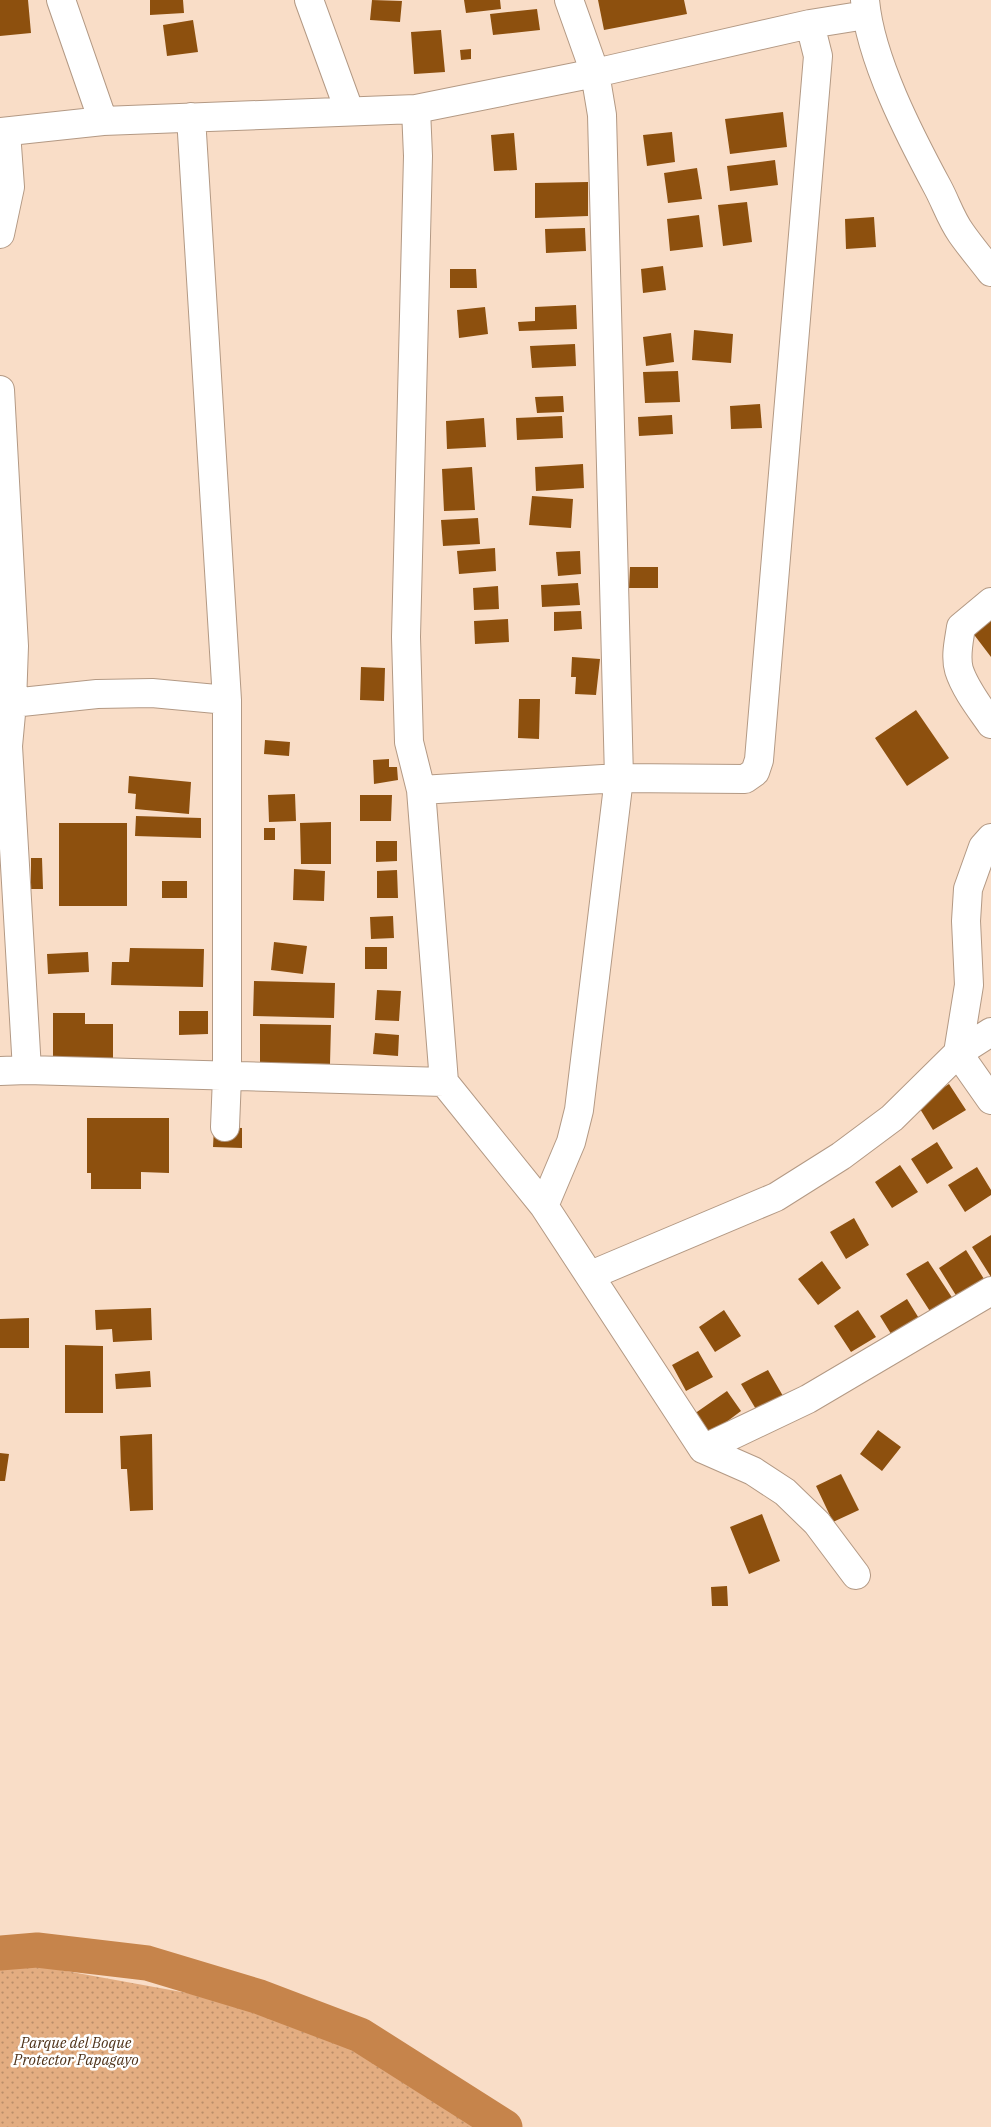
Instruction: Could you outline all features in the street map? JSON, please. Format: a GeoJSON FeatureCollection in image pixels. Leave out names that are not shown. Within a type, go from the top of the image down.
{"type":"FeatureCollection","features":[{"type":"Feature","properties":{"kind":"street"},"geometry":{"type":"LineString","coordinates":[[61,0],[103,121]]}},
{"type":"Feature","properties":{"kind":"street"},"geometry":{"type":"LineString","coordinates":[[309,0],[349,110]]}},
{"type":"Feature","properties":{"kind":"street"},"geometry":{"type":"LineString","coordinates":[[544,1206],[571,1142],[579,1110],[618,778],[602,114],[595,73],[569,0]]}},
{"type":"Feature","properties":{"kind":"street"},"geometry":{"type":"LineString","coordinates":[[0,234],[10,187],[3,132],[103,121],[349,110],[416,109],[595,73],[810,24],[860,5],[891,90],[919,154],[960,231],[991,272]]}},
{"type":"Feature","properties":{"kind":"street"},"geometry":{"type":"LineString","coordinates":[[421,790],[618,778],[745,779],[755,772],[759,760],[818,56],[810,24]]}},
{"type":"Feature","properties":{"kind":"street"},"geometry":{"type":"LineString","coordinates":[[416,109],[418,156],[406,637],[409,742],[421,790],[444,1082],[544,1206],[591,1275],[703,1449],[753,1471],[785,1492],[817,1523],[856,1575]]}},
{"type":"Feature","properties":{"kind":"street"},"geometry":{"type":"LineString","coordinates":[[191,117],[227,700],[227,1077],[225,1127]]}},
{"type":"Feature","properties":{"kind":"street"},"geometry":{"type":"LineString","coordinates":[[0,390],[14,646],[8,746],[27,1070]]}},
{"type":"Feature","properties":{"kind":"street"},"geometry":{"type":"LineString","coordinates":[[991,602],[961,627],[958,652],[959,670],[970,692],[991,724]]}},
{"type":"Feature","properties":{"kind":"street"},"geometry":{"type":"LineString","coordinates":[[12,703],[97,694],[143,693],[227,700]]}},
{"type":"Feature","properties":{"kind":"street"},"geometry":{"type":"LineString","coordinates":[[991,838],[983,847],[968,889],[966,921],[969,985],[958,1053],[991,1100]]}},
{"type":"Feature","properties":{"kind":"street"},"geometry":{"type":"LineString","coordinates":[[591,1275],[776,1197],[842,1156],[892,1118],[958,1053],[991,1032]]}},
{"type":"Feature","properties":{"kind":"street"},"geometry":{"type":"LineString","coordinates":[[0,1072],[27,1070],[444,1082]]}},
{"type":"Feature","properties":{"kind":"street"},"geometry":{"type":"LineString","coordinates":[[703,1449],[808,1399],[991,1290]]}},
{"type":"Feature","properties":{"kind":"green space","name":"Parque del Boque Protector Papagayo"},"geometry":{"type":"Polygon","coordinates":[[[0,1959],[313,2016],[491,2127],[0,2127],[0,1959]]]}},
{"type":"Feature","properties":{"kind":"building"},"geometry":{"type":"Polygon","coordinates":[[[0,0],[28,0],[31,33],[0,36],[0,0]]]}},
{"type":"Feature","properties":{"kind":"building"},"geometry":{"type":"Polygon","coordinates":[[[150,0],[183,0],[184,13],[150,15],[150,0]]]}},
{"type":"Feature","properties":{"kind":"building"},"geometry":{"type":"Polygon","coordinates":[[[372,0],[402,1],[400,22],[370,20],[372,0]]]}},
{"type":"Feature","properties":{"kind":"building"},"geometry":{"type":"Polygon","coordinates":[[[464,0],[500,0],[501,9],[466,13],[464,0]]]}},
{"type":"Feature","properties":{"kind":"building"},"geometry":{"type":"Polygon","coordinates":[[[598,0],[684,0],[687,14],[604,30],[598,0]]]}},
{"type":"Feature","properties":{"kind":"building"},"geometry":{"type":"Polygon","coordinates":[[[537,9],[540,30],[493,35],[490,14],[537,9]]]}},
{"type":"Feature","properties":{"kind":"building"},"geometry":{"type":"Polygon","coordinates":[[[193,20],[198,52],[167,56],[163,25],[193,20]]]}},
{"type":"Feature","properties":{"kind":"building"},"geometry":{"type":"Polygon","coordinates":[[[441,30],[445,72],[414,74],[411,32],[441,30]]]}},
{"type":"Feature","properties":{"kind":"building"},"geometry":{"type":"Polygon","coordinates":[[[471,49],[471,59],[461,60],[460,50],[471,49]]]}},
{"type":"Feature","properties":{"kind":"building"},"geometry":{"type":"Polygon","coordinates":[[[783,112],[787,147],[730,154],[725,119],[783,112]]]}},
{"type":"Feature","properties":{"kind":"building"},"geometry":{"type":"Polygon","coordinates":[[[672,132],[675,162],[647,166],[643,135],[672,132]]]}},
{"type":"Feature","properties":{"kind":"building"},"geometry":{"type":"Polygon","coordinates":[[[514,133],[517,170],[494,171],[491,135],[514,133]]]}},
{"type":"Feature","properties":{"kind":"building"},"geometry":{"type":"Polygon","coordinates":[[[775,160],[778,185],[730,191],[727,166],[775,160]]]}},
{"type":"Feature","properties":{"kind":"building"},"geometry":{"type":"Polygon","coordinates":[[[697,168],[702,199],[668,203],[664,173],[697,168]]]}},
{"type":"Feature","properties":{"kind":"building"},"geometry":{"type":"Polygon","coordinates":[[[588,182],[588,216],[535,218],[535,183],[588,182]]]}},
{"type":"Feature","properties":{"kind":"building"},"geometry":{"type":"Polygon","coordinates":[[[747,202],[752,242],[723,246],[718,205],[747,202]]]}},
{"type":"Feature","properties":{"kind":"building"},"geometry":{"type":"Polygon","coordinates":[[[699,215],[703,247],[670,251],[667,219],[699,215]]]}},
{"type":"Feature","properties":{"kind":"building"},"geometry":{"type":"Polygon","coordinates":[[[874,217],[876,247],[846,249],[845,219],[874,217]]]}},
{"type":"Feature","properties":{"kind":"building"},"geometry":{"type":"Polygon","coordinates":[[[585,228],[586,251],[546,253],[545,229],[585,228]]]}},
{"type":"Feature","properties":{"kind":"building"},"geometry":{"type":"Polygon","coordinates":[[[663,266],[666,290],[643,293],[641,269],[663,266]]]}},
{"type":"Feature","properties":{"kind":"building"},"geometry":{"type":"Polygon","coordinates":[[[450,269],[476,269],[477,288],[450,288],[450,269]]]}},
{"type":"Feature","properties":{"kind":"building"},"geometry":{"type":"Polygon","coordinates":[[[576,305],[577,329],[519,331],[518,322],[535,321],[535,307],[576,305]]]}},
{"type":"Feature","properties":{"kind":"building"},"geometry":{"type":"Polygon","coordinates":[[[485,307],[488,334],[459,338],[457,310],[485,307]]]}},
{"type":"Feature","properties":{"kind":"building"},"geometry":{"type":"Polygon","coordinates":[[[694,330],[733,334],[731,363],[692,360],[694,330]]]}},
{"type":"Feature","properties":{"kind":"building"},"geometry":{"type":"Polygon","coordinates":[[[671,333],[674,362],[646,366],[643,337],[671,333]]]}},
{"type":"Feature","properties":{"kind":"building"},"geometry":{"type":"Polygon","coordinates":[[[575,344],[576,366],[532,368],[530,346],[575,344]]]}},
{"type":"Feature","properties":{"kind":"building"},"geometry":{"type":"Polygon","coordinates":[[[678,371],[680,402],[645,403],[643,372],[678,371]]]}},
{"type":"Feature","properties":{"kind":"building"},"geometry":{"type":"Polygon","coordinates":[[[563,396],[564,412],[537,413],[535,397],[563,396]]]}},
{"type":"Feature","properties":{"kind":"building"},"geometry":{"type":"Polygon","coordinates":[[[760,404],[762,428],[731,429],[730,406],[760,404]]]}},
{"type":"Feature","properties":{"kind":"building"},"geometry":{"type":"Polygon","coordinates":[[[672,415],[673,434],[639,436],[638,417],[672,415]]]}},
{"type":"Feature","properties":{"kind":"building"},"geometry":{"type":"Polygon","coordinates":[[[562,416],[563,438],[517,440],[516,418],[562,416]]]}},
{"type":"Feature","properties":{"kind":"building"},"geometry":{"type":"Polygon","coordinates":[[[484,418],[486,447],[447,449],[446,421],[484,418]]]}},
{"type":"Feature","properties":{"kind":"building"},"geometry":{"type":"Polygon","coordinates":[[[583,464],[584,488],[536,491],[535,467],[583,464]]]}},
{"type":"Feature","properties":{"kind":"building"},"geometry":{"type":"Polygon","coordinates":[[[472,467],[475,510],[444,511],[442,469],[472,467]]]}},
{"type":"Feature","properties":{"kind":"building"},"geometry":{"type":"Polygon","coordinates":[[[532,496],[573,499],[571,528],[529,525],[532,496]]]}},
{"type":"Feature","properties":{"kind":"building"},"geometry":{"type":"Polygon","coordinates":[[[478,518],[480,544],[443,546],[441,520],[478,518]]]}},
{"type":"Feature","properties":{"kind":"building"},"geometry":{"type":"Polygon","coordinates":[[[495,548],[496,571],[459,574],[457,551],[495,548]]]}},
{"type":"Feature","properties":{"kind":"building"},"geometry":{"type":"Polygon","coordinates":[[[580,551],[581,574],[558,576],[556,552],[580,551]]]}},
{"type":"Feature","properties":{"kind":"building"},"geometry":{"type":"Polygon","coordinates":[[[630,567],[658,567],[658,588],[629,588],[630,567]]]}},
{"type":"Feature","properties":{"kind":"building"},"geometry":{"type":"Polygon","coordinates":[[[578,583],[580,605],[542,607],[541,585],[578,583]]]}},
{"type":"Feature","properties":{"kind":"building"},"geometry":{"type":"Polygon","coordinates":[[[498,586],[499,609],[474,610],[473,588],[498,586]]]}},
{"type":"Feature","properties":{"kind":"building"},"geometry":{"type":"Polygon","coordinates":[[[581,611],[582,629],[554,631],[554,612],[581,611]]]}},
{"type":"Feature","properties":{"kind":"building"},"geometry":{"type":"Polygon","coordinates":[[[991,618],[991,657],[972,632],[991,618]]]}},
{"type":"Feature","properties":{"kind":"building"},"geometry":{"type":"Polygon","coordinates":[[[508,619],[509,642],[475,644],[474,621],[508,619]]]}},
{"type":"Feature","properties":{"kind":"building"},"geometry":{"type":"Polygon","coordinates":[[[572,657],[600,659],[596,695],[575,694],[576,677],[571,677],[572,657]]]}},
{"type":"Feature","properties":{"kind":"building"},"geometry":{"type":"Polygon","coordinates":[[[361,667],[385,668],[384,701],[360,700],[361,667]]]}},
{"type":"Feature","properties":{"kind":"building"},"geometry":{"type":"Polygon","coordinates":[[[519,699],[540,699],[539,739],[518,738],[519,699]]]}},
{"type":"Feature","properties":{"kind":"building"},"geometry":{"type":"Polygon","coordinates":[[[916,710],[949,758],[907,786],[875,738],[916,710]]]}},
{"type":"Feature","properties":{"kind":"building"},"geometry":{"type":"Polygon","coordinates":[[[265,740],[290,742],[289,756],[264,754],[265,740]]]}},
{"type":"Feature","properties":{"kind":"building"},"geometry":{"type":"Polygon","coordinates":[[[389,759],[389,767],[397,767],[398,780],[374,784],[373,760],[389,759]]]}},
{"type":"Feature","properties":{"kind":"building"},"geometry":{"type":"Polygon","coordinates":[[[129,776],[191,782],[189,814],[135,809],[136,794],[128,793],[129,776]]]}},
{"type":"Feature","properties":{"kind":"building"},"geometry":{"type":"Polygon","coordinates":[[[295,794],[296,821],[269,822],[268,795],[295,794]]]}},
{"type":"Feature","properties":{"kind":"building"},"geometry":{"type":"Polygon","coordinates":[[[360,795],[392,795],[391,821],[360,821],[360,795]]]}},
{"type":"Feature","properties":{"kind":"building"},"geometry":{"type":"Polygon","coordinates":[[[136,816],[201,818],[201,838],[135,836],[136,816]]]}},
{"type":"Feature","properties":{"kind":"building"},"geometry":{"type":"Polygon","coordinates":[[[331,822],[331,864],[301,864],[300,823],[331,822]]]}},
{"type":"Feature","properties":{"kind":"building"},"geometry":{"type":"Polygon","coordinates":[[[59,823],[127,823],[127,906],[59,906],[59,823]]]}},
{"type":"Feature","properties":{"kind":"building"},"geometry":{"type":"Polygon","coordinates":[[[264,828],[275,828],[275,840],[264,840],[264,828]]]}},
{"type":"Feature","properties":{"kind":"building"},"geometry":{"type":"Polygon","coordinates":[[[376,841],[397,841],[397,861],[376,862],[376,841]]]}},
{"type":"Feature","properties":{"kind":"building"},"geometry":{"type":"Polygon","coordinates":[[[31,858],[42,858],[43,889],[31,889],[31,858]]]}},
{"type":"Feature","properties":{"kind":"building"},"geometry":{"type":"Polygon","coordinates":[[[294,869],[325,871],[324,901],[293,900],[294,869]]]}},
{"type":"Feature","properties":{"kind":"building"},"geometry":{"type":"Polygon","coordinates":[[[397,870],[398,898],[377,898],[377,871],[397,870]]]}},
{"type":"Feature","properties":{"kind":"building"},"geometry":{"type":"Polygon","coordinates":[[[162,881],[187,881],[187,898],[162,898],[162,881]]]}},
{"type":"Feature","properties":{"kind":"building"},"geometry":{"type":"Polygon","coordinates":[[[393,916],[394,938],[371,939],[370,917],[393,916]]]}},
{"type":"Feature","properties":{"kind":"building"},"geometry":{"type":"Polygon","coordinates":[[[274,942],[307,946],[303,974],[271,970],[274,942]]]}},
{"type":"Feature","properties":{"kind":"building"},"geometry":{"type":"Polygon","coordinates":[[[365,947],[387,947],[387,969],[365,969],[365,947]]]}},
{"type":"Feature","properties":{"kind":"building"},"geometry":{"type":"Polygon","coordinates":[[[130,948],[204,949],[203,987],[111,985],[112,962],[129,962],[130,948]]]}},
{"type":"Feature","properties":{"kind":"building"},"geometry":{"type":"Polygon","coordinates":[[[88,952],[89,972],[48,974],[47,954],[88,952]]]}},
{"type":"Feature","properties":{"kind":"building"},"geometry":{"type":"Polygon","coordinates":[[[254,981],[335,983],[334,1018],[253,1016],[254,981]]]}},
{"type":"Feature","properties":{"kind":"building"},"geometry":{"type":"Polygon","coordinates":[[[377,990],[401,991],[399,1021],[375,1020],[377,990]]]}},
{"type":"Feature","properties":{"kind":"building"},"geometry":{"type":"Polygon","coordinates":[[[179,1011],[208,1011],[208,1034],[179,1035],[179,1011]]]}},
{"type":"Feature","properties":{"kind":"building"},"geometry":{"type":"Polygon","coordinates":[[[53,1013],[85,1013],[85,1024],[113,1024],[113,1058],[53,1058],[53,1013]]]}},
{"type":"Feature","properties":{"kind":"building"},"geometry":{"type":"Polygon","coordinates":[[[260,1024],[331,1025],[330,1064],[260,1063],[260,1024]]]}},
{"type":"Feature","properties":{"kind":"building"},"geometry":{"type":"Polygon","coordinates":[[[375,1033],[399,1035],[398,1056],[373,1054],[375,1033]]]}},
{"type":"Feature","properties":{"kind":"building"},"geometry":{"type":"Polygon","coordinates":[[[949,1084],[966,1110],[933,1130],[917,1104],[949,1084]]]}},
{"type":"Feature","properties":{"kind":"building"},"geometry":{"type":"Polygon","coordinates":[[[87,1118],[169,1118],[169,1173],[141,1172],[141,1189],[91,1189],[91,1173],[87,1173],[87,1118]]]}},
{"type":"Feature","properties":{"kind":"building"},"geometry":{"type":"Polygon","coordinates":[[[214,1127],[242,1128],[242,1148],[213,1147],[214,1127]]]}},
{"type":"Feature","properties":{"kind":"building"},"geometry":{"type":"Polygon","coordinates":[[[937,1142],[953,1168],[927,1184],[911,1159],[937,1142]]]}},
{"type":"Feature","properties":{"kind":"building"},"geometry":{"type":"Polygon","coordinates":[[[900,1165],[918,1192],[892,1208],[875,1182],[900,1165]]]}},
{"type":"Feature","properties":{"kind":"building"},"geometry":{"type":"Polygon","coordinates":[[[977,1167],[991,1190],[991,1195],[965,1212],[948,1185],[977,1167]]]}},
{"type":"Feature","properties":{"kind":"building"},"geometry":{"type":"Polygon","coordinates":[[[854,1218],[869,1245],[846,1259],[830,1232],[854,1218]]]}},
{"type":"Feature","properties":{"kind":"building"},"geometry":{"type":"Polygon","coordinates":[[[991,1235],[991,1277],[972,1247],[991,1235]]]}},
{"type":"Feature","properties":{"kind":"building"},"geometry":{"type":"Polygon","coordinates":[[[966,1250],[984,1279],[957,1297],[939,1268],[966,1250]]]}},
{"type":"Feature","properties":{"kind":"building"},"geometry":{"type":"Polygon","coordinates":[[[822,1261],[841,1288],[818,1305],[798,1279],[822,1261]]]}},
{"type":"Feature","properties":{"kind":"building"},"geometry":{"type":"Polygon","coordinates":[[[928,1261],[957,1305],[935,1319],[906,1274],[928,1261]]]}},
{"type":"Feature","properties":{"kind":"building"},"geometry":{"type":"Polygon","coordinates":[[[907,1299],[920,1320],[893,1337],[880,1316],[907,1299]]]}},
{"type":"Feature","properties":{"kind":"building"},"geometry":{"type":"Polygon","coordinates":[[[151,1308],[152,1340],[113,1342],[112,1329],[96,1330],[95,1310],[151,1308]]]}},
{"type":"Feature","properties":{"kind":"building"},"geometry":{"type":"Polygon","coordinates":[[[724,1310],[741,1336],[715,1352],[699,1327],[724,1310]]]}},
{"type":"Feature","properties":{"kind":"building"},"geometry":{"type":"Polygon","coordinates":[[[858,1310],[876,1337],[851,1352],[834,1326],[858,1310]]]}},
{"type":"Feature","properties":{"kind":"building"},"geometry":{"type":"Polygon","coordinates":[[[29,1318],[29,1348],[0,1348],[0,1319],[29,1318]]]}},
{"type":"Feature","properties":{"kind":"building"},"geometry":{"type":"Polygon","coordinates":[[[65,1345],[103,1346],[103,1413],[65,1413],[65,1345]]]}},
{"type":"Feature","properties":{"kind":"building"},"geometry":{"type":"Polygon","coordinates":[[[698,1351],[713,1377],[686,1391],[672,1365],[698,1351]]]}},
{"type":"Feature","properties":{"kind":"building"},"geometry":{"type":"Polygon","coordinates":[[[768,1370],[783,1396],[757,1411],[741,1384],[768,1370]]]}},
{"type":"Feature","properties":{"kind":"building"},"geometry":{"type":"Polygon","coordinates":[[[150,1371],[151,1387],[116,1389],[115,1374],[150,1371]]]}},
{"type":"Feature","properties":{"kind":"building"},"geometry":{"type":"Polygon","coordinates":[[[727,1391],[741,1411],[709,1435],[694,1414],[727,1391]]]}},
{"type":"Feature","properties":{"kind":"building"},"geometry":{"type":"Polygon","coordinates":[[[878,1430],[901,1447],[882,1471],[860,1454],[878,1430]]]}},
{"type":"Feature","properties":{"kind":"building"},"geometry":{"type":"Polygon","coordinates":[[[152,1434],[153,1510],[130,1511],[127,1469],[121,1469],[120,1436],[152,1434]]]}},
{"type":"Feature","properties":{"kind":"building"},"geometry":{"type":"Polygon","coordinates":[[[0,1453],[9,1454],[5,1481],[0,1481],[0,1453]]]}},
{"type":"Feature","properties":{"kind":"building"},"geometry":{"type":"Polygon","coordinates":[[[841,1474],[859,1510],[833,1522],[816,1486],[841,1474]]]}},
{"type":"Feature","properties":{"kind":"building"},"geometry":{"type":"Polygon","coordinates":[[[762,1514],[780,1561],[749,1574],[730,1527],[762,1514]]]}},
{"type":"Feature","properties":{"kind":"building"},"geometry":{"type":"Polygon","coordinates":[[[727,1586],[728,1606],[712,1606],[711,1587],[727,1586]]]}},
{"type":"Feature","properties":{"kind":"waterway"},"geometry":{"type":"LineString","coordinates":[[0,1953],[37,1950],[147,1963],[260,1997],[360,2035],[505,2127]]}}]}
